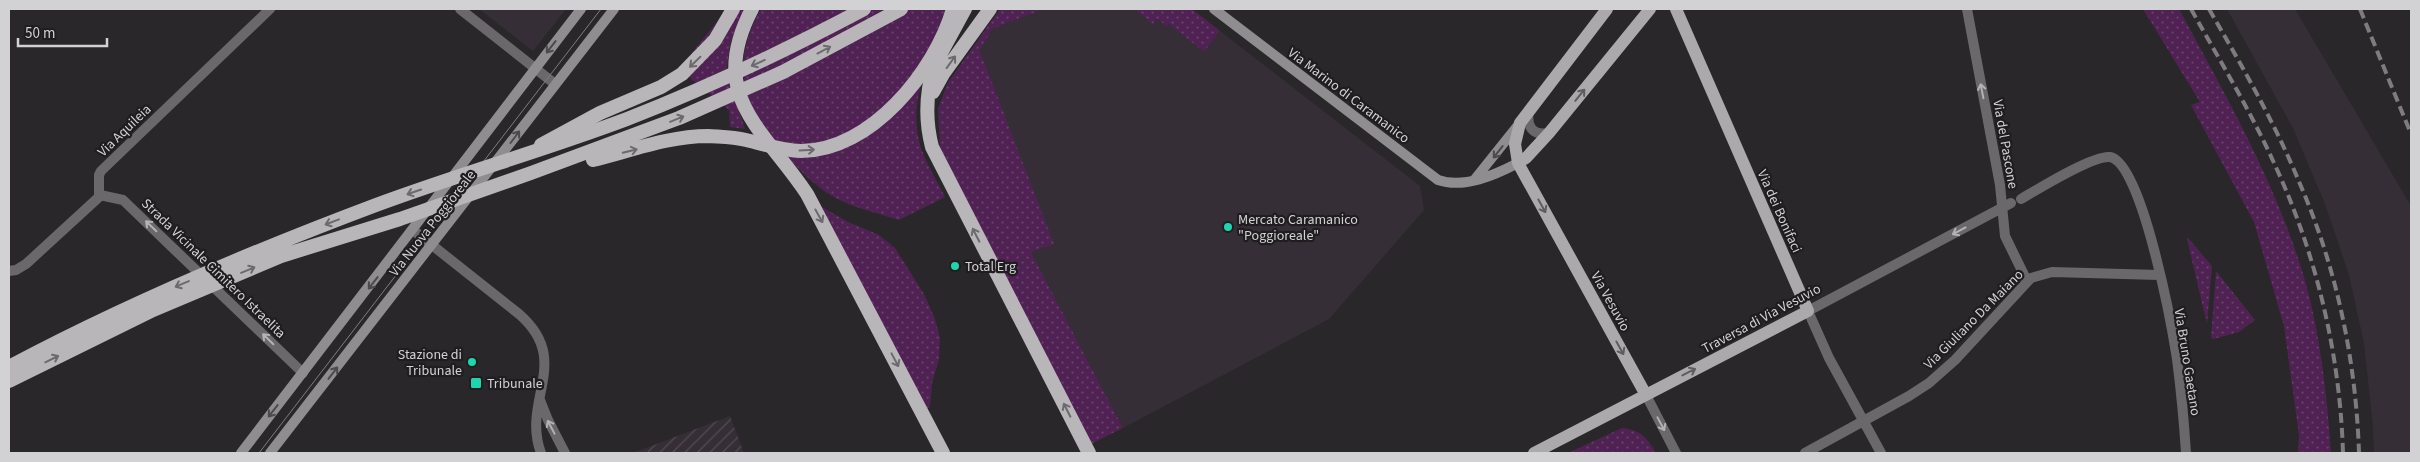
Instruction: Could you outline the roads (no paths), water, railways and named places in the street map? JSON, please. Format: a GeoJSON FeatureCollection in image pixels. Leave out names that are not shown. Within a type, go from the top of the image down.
{"type":"FeatureCollection","features":[{"type":"Feature","properties":{"kind":"highway"},"geometry":{"type":"LineString","coordinates":[[525,154],[600,113],[661,87],[677,78],[694,64],[715,40],[733,9]]}},
{"type":"Feature","properties":{"kind":"highway"},"geometry":{"type":"LineString","coordinates":[[752,9],[742,28],[736,60],[737,85],[744,109],[759,133],[784,160],[807,194],[943,453]]}},
{"type":"Feature","properties":{"kind":"highway"},"geometry":{"type":"LineString","coordinates":[[9,367],[150,298],[271,246],[378,205],[626,119],[769,58],[864,9]]}},
{"type":"Feature","properties":{"kind":"highway"},"geometry":{"type":"LineString","coordinates":[[9,382],[153,310],[281,256],[531,174],[679,118],[774,76],[901,9]]}},
{"type":"Feature","properties":{"kind":"highway"},"geometry":{"type":"LineString","coordinates":[[531,174],[674,140],[697,137],[731,138],[801,151],[823,149],[844,142],[870,128],[919,75],[953,9]]}},
{"type":"Feature","properties":{"kind":"highway"},"geometry":{"type":"LineString","coordinates":[[966,9],[934,66],[928,87],[928,122],[932,147],[1089,453]]}},
{"type":"Feature","properties":{"kind":"highway"},"geometry":{"type":"LineString","coordinates":[[928,122],[930,101],[939,80],[990,9]]}},
{"type":"Feature","properties":{"kind":"main road","name":"Via Nuova Poggioreale"},"geometry":{"type":"LineString","coordinates":[[241,453],[581,9]]}},
{"type":"Feature","properties":{"kind":"main road","name":"Via Nuova Poggioreale"},"geometry":{"type":"LineString","coordinates":[[270,453],[614,9]]}},
{"type":"Feature","properties":{"kind":"main road","name":"Via Marino di Caramanico"},"geometry":{"type":"LineString","coordinates":[[1214,9],[1438,180],[1449,184],[1474,180],[1518,163]]}},
{"type":"Feature","properties":{"kind":"main road"},"geometry":{"type":"LineString","coordinates":[[1474,180],[1607,9]]}},
{"type":"Feature","properties":{"kind":"main road","name":"Via dei Bonifaci"},"geometry":{"type":"LineString","coordinates":[[1676,9],[1808,311]]}},
{"type":"Feature","properties":{"kind":"main road"},"geometry":{"type":"LineString","coordinates":[[1520,123],[1515,144],[1518,163],[1526,158],[1549,132],[1647,10]]}},
{"type":"Feature","properties":{"kind":"main road","name":"Via Vesuvio"},"geometry":{"type":"LineString","coordinates":[[1518,163],[1646,395]]}},
{"type":"Feature","properties":{"kind":"main road","name":"Traversa di Via Vesuvio"},"geometry":{"type":"LineString","coordinates":[[1534,453],[1808,311]]}},
{"type":"Feature","properties":{"kind":"street","name":"Via Aquileia"},"geometry":{"type":"LineString","coordinates":[[100,195],[99,175],[101,171],[270,9]]}},
{"type":"Feature","properties":{"kind":"street"},"geometry":{"type":"LineString","coordinates":[[460,9],[555,84]]}},
{"type":"Feature","properties":{"kind":"street","name":"Via del Pascone"},"geometry":{"type":"LineString","coordinates":[[1967,9],[2011,203],[2007,243],[2027,281]]}},
{"type":"Feature","properties":{"kind":"street"},"geometry":{"type":"LineString","coordinates":[[1529,110],[1528,124],[1531,129],[1536,133],[1549,132]]}},
{"type":"Feature","properties":{"kind":"street"},"geometry":{"type":"LineString","coordinates":[[2011,203],[2097,159],[2108,157],[2118,160],[2127,173],[2145,213],[2159,275]]}},
{"type":"Feature","properties":{"kind":"street"},"geometry":{"type":"LineString","coordinates":[[9,271],[16,270],[26,264],[100,195]]}},
{"type":"Feature","properties":{"kind":"street","name":"Strada Vicinale Cimitero Istraelita"},"geometry":{"type":"LineString","coordinates":[[100,195],[123,200],[303,373]]}},
{"type":"Feature","properties":{"kind":"street","name":"Traversa di Via Vesuvio"},"geometry":{"type":"LineString","coordinates":[[1808,311],[2011,203]]}},
{"type":"Feature","properties":{"kind":"street"},"geometry":{"type":"LineString","coordinates":[[413,230],[534,328],[541,342],[545,359],[535,422],[541,453]]}},
{"type":"Feature","properties":{"kind":"street","name":"Via Giuliano Da Maiano"},"geometry":{"type":"LineString","coordinates":[[1805,453],[1909,396],[1945,370],[2027,281],[2040,274],[2052,272],[2159,275]]}},
{"type":"Feature","properties":{"kind":"street","name":"Via Bruno Gaetano"},"geometry":{"type":"LineString","coordinates":[[2159,275],[2176,356],[2186,453]]}},
{"type":"Feature","properties":{"kind":"street","name":"Via dei Bonifaci"},"geometry":{"type":"LineString","coordinates":[[1808,311],[1829,358],[1881,453]]}},
{"type":"Feature","properties":{"kind":"street","name":"Via Vesuvio"},"geometry":{"type":"LineString","coordinates":[[1646,395],[1676,453]]}},
{"type":"Feature","properties":{"kind":"street"},"geometry":{"type":"LineString","coordinates":[[540,400],[565,453]]}},
{"type":"Feature","properties":{"kind":"tram line"},"geometry":{"type":"LineString","coordinates":[[259,453],[601,9]]}},
{"type":"Feature","properties":{"kind":"railway"},"geometry":{"type":"LineString","coordinates":[[2191,9],[2265,143],[2302,232],[2323,304],[2331,341],[2337,378],[2343,453]]}},
{"type":"Feature","properties":{"kind":"railway"},"geometry":{"type":"LineString","coordinates":[[2209,9],[2269,117],[2313,216],[2334,282],[2349,350],[2354,384],[2359,453]]}},
{"type":"Feature","properties":{"kind":"railway"},"geometry":{"type":"LineString","coordinates":[[2360,9],[2411,134]]}},
{"type":"Feature","properties":{"kind":"place","name":"Mercato Caramanico \"Poggioreale\""},"geometry":{"type":"Point","coordinates":[1228,227]}},
{"type":"Feature","properties":{"kind":"place","name":"Total Erg"},"geometry":{"type":"Point","coordinates":[955,266]}},
{"type":"Feature","properties":{"kind":"place","name":"Stazione di Tribunale"},"geometry":{"type":"Point","coordinates":[472,362]}},
{"type":"Feature","properties":{"kind":"place","name":"Tribunale"},"geometry":{"type":"Point","coordinates":[476,383]}}]}
